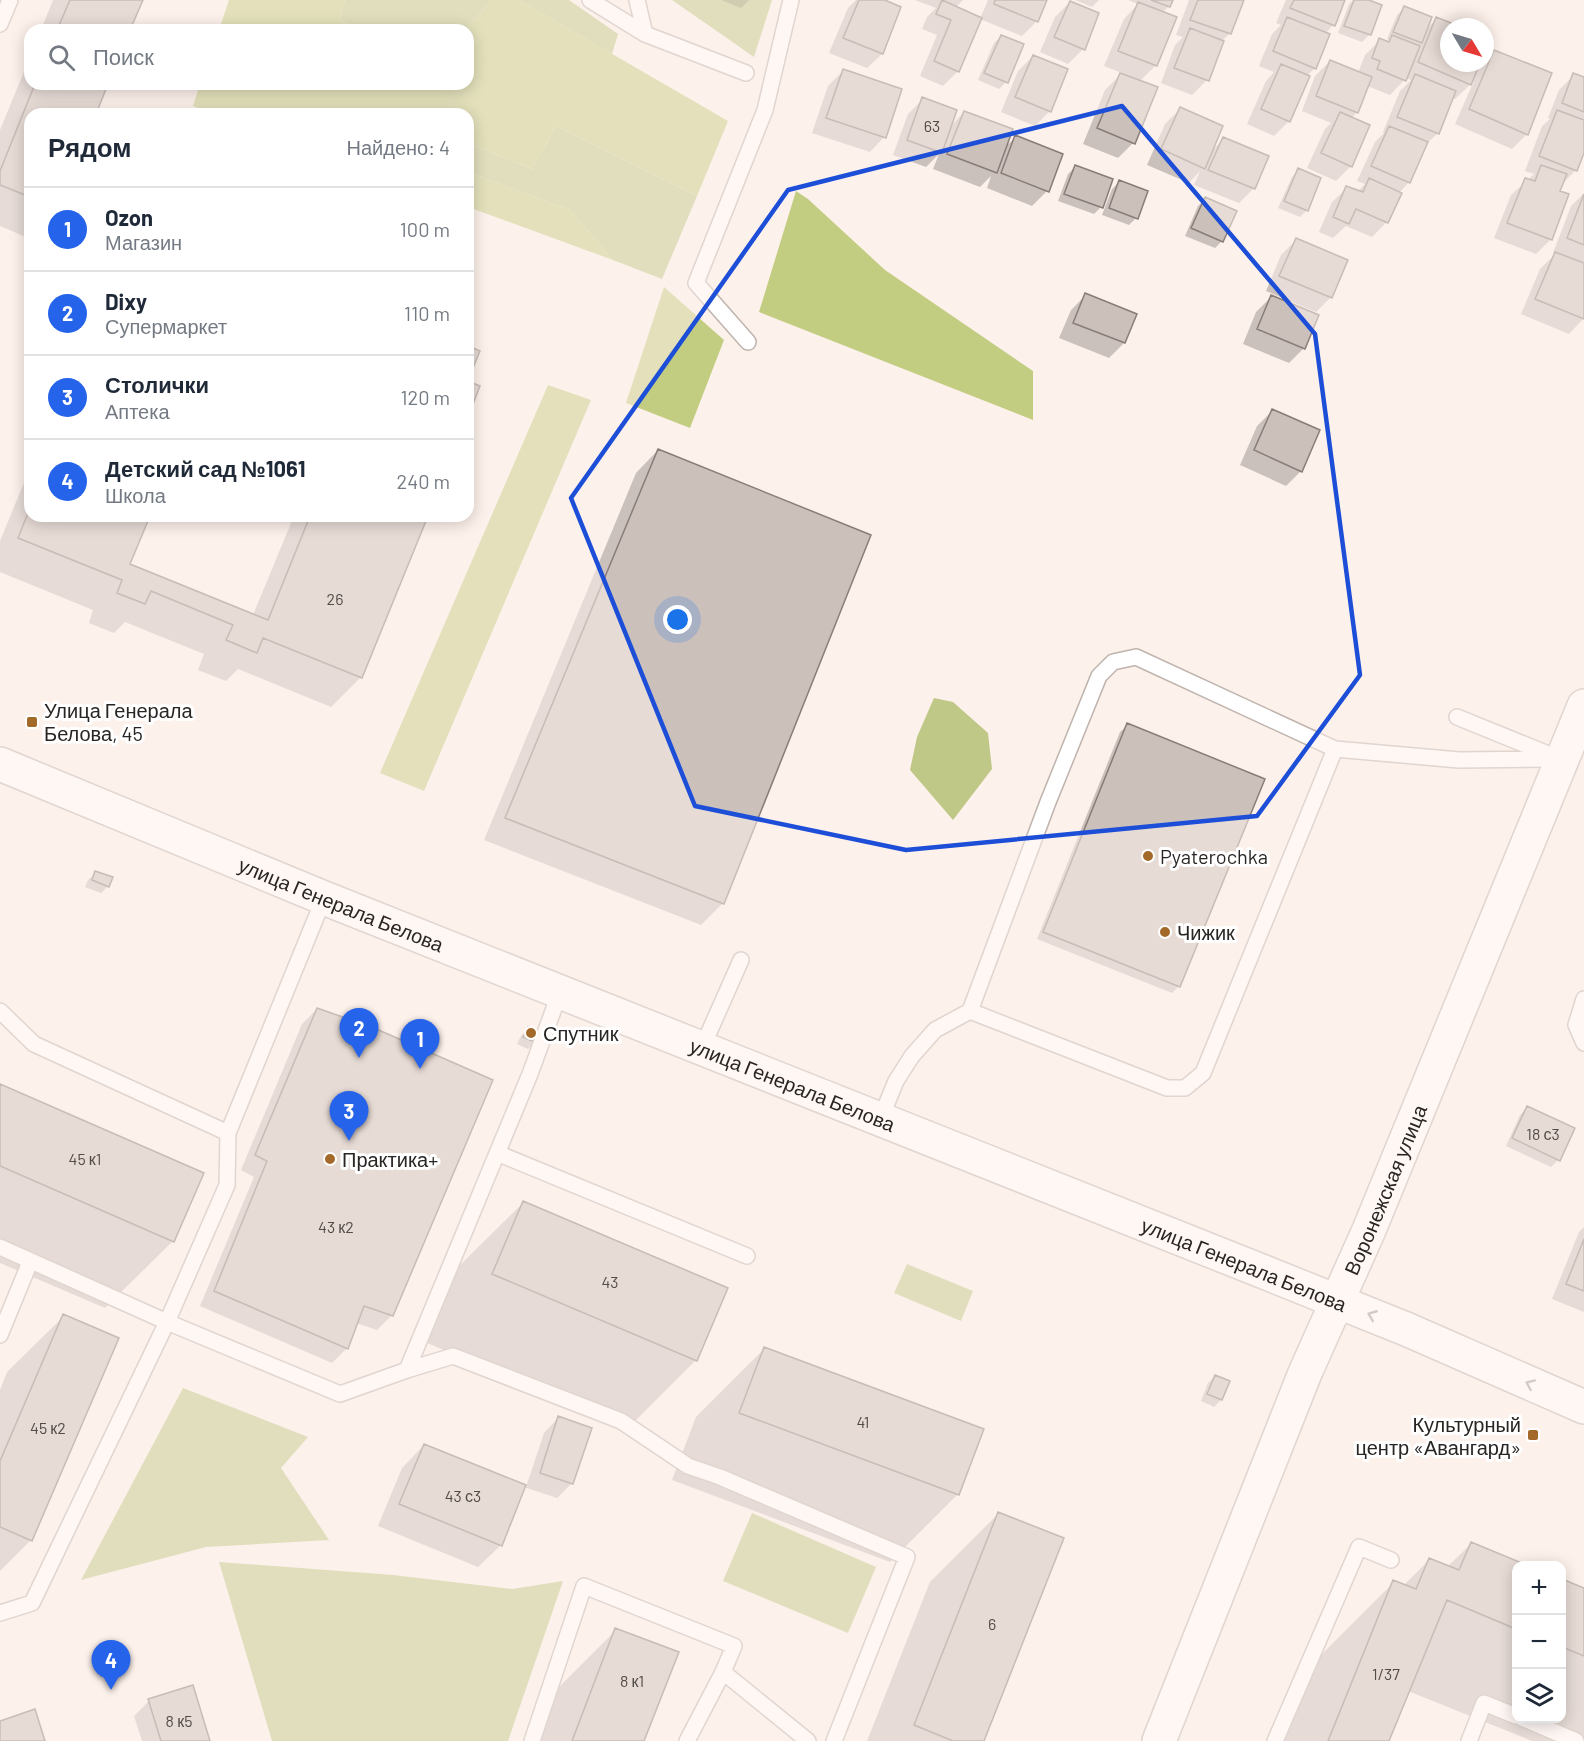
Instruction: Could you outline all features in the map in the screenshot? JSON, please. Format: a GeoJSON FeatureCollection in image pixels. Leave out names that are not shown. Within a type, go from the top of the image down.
{"type":"FeatureCollection","features":[{"type":"Feature","properties":{"kind":"street","name":"Воронежская улица"},"geometry":{"type":"LineString","coordinates":[[1159,1741],[1305,1373],[1373,1220],[1584,706]]}},
{"type":"Feature","properties":{"kind":"street","name":"улица Генерала Белова"},"geometry":{"type":"LineString","coordinates":[[0,764],[324,898],[1337,1301],[1584,1407]]}},
{"type":"Feature","properties":{"kind":"lane"},"geometry":{"type":"LineString","coordinates":[[0,24],[10,0]]}},
{"type":"Feature","properties":{"kind":"lane"},"geometry":{"type":"LineString","coordinates":[[590,0],[645,34],[746,73]]}},
{"type":"Feature","properties":{"kind":"lane"},"geometry":{"type":"LineString","coordinates":[[637,0],[645,34]]}},
{"type":"Feature","properties":{"kind":"lane"},"geometry":{"type":"LineString","coordinates":[[748,342],[696,283],[765,110],[791,0]]}},
{"type":"Feature","properties":{"kind":"lane"},"geometry":{"type":"LineString","coordinates":[[880,1120],[896,1081],[912,1056],[935,1030],[970,1011],[1048,802],[1099,676],[1113,662],[1136,657],[1335,749],[1459,760],[1562,759]]}},
{"type":"Feature","properties":{"kind":"lane"},"geometry":{"type":"LineString","coordinates":[[1457,717],[1562,759]]}},
{"type":"Feature","properties":{"kind":"lane"},"geometry":{"type":"LineString","coordinates":[[970,1011],[1167,1088],[1185,1088],[1203,1073],[1335,749]]}},
{"type":"Feature","properties":{"kind":"lane"},"geometry":{"type":"LineString","coordinates":[[0,1613],[32,1603],[167,1322],[226,1185],[228,1133],[324,898]]}},
{"type":"Feature","properties":{"kind":"lane"},"geometry":{"type":"LineString","coordinates":[[702,1048],[741,960]]}},
{"type":"Feature","properties":{"kind":"lane"},"geometry":{"type":"LineString","coordinates":[[407,1370],[530,1074],[560,992]]}},
{"type":"Feature","properties":{"kind":"lane"},"geometry":{"type":"LineString","coordinates":[[1584,999],[1576,1024],[1584,1043]]}},
{"type":"Feature","properties":{"kind":"lane"},"geometry":{"type":"LineString","coordinates":[[0,1011],[34,1044],[228,1133]]}},
{"type":"Feature","properties":{"kind":"lane"},"geometry":{"type":"LineString","coordinates":[[497,1153],[747,1256]]}},
{"type":"Feature","properties":{"kind":"lane"},"geometry":{"type":"LineString","coordinates":[[0,1248],[167,1322],[340,1394],[453,1356],[621,1421],[688,1466],[720,1477],[908,1557],[834,1741]]}},
{"type":"Feature","properties":{"kind":"lane"},"geometry":{"type":"LineString","coordinates":[[0,1335],[30,1262]]}},
{"type":"Feature","properties":{"kind":"lane"},"geometry":{"type":"LineString","coordinates":[[1275,1741],[1359,1546],[1391,1560]]}},
{"type":"Feature","properties":{"kind":"lane"},"geometry":{"type":"LineString","coordinates":[[532,1741],[584,1586],[734,1646],[687,1741]]}},
{"type":"Feature","properties":{"kind":"lane"},"geometry":{"type":"LineString","coordinates":[[723,1672],[808,1741]]}},
{"type":"Feature","properties":{"kind":"lane"},"geometry":{"type":"LineString","coordinates":[[1469,1741],[1484,1703],[1512,1714]]}},
{"type":"Feature","properties":{"kind":"lane"},"geometry":{"type":"LineString","coordinates":[[1532,1723],[1576,1741]]}},
{"type":"Feature","properties":{"kind":"highlighted area"},"geometry":{"type":"Polygon","coordinates":[[[1122,106],[1315,334],[1360,675],[1257,816],[906,850],[695,806],[571,498],[788,190],[1122,106]]]}},
{"type":"Feature","properties":{"kind":"green space"},"geometry":{"type":"Polygon","coordinates":[[[229,0],[345,0],[340,20],[348,24],[221,24],[229,0]]]}},
{"type":"Feature","properties":{"kind":"green space"},"geometry":{"type":"Polygon","coordinates":[[[345,0],[492,0],[470,24],[348,24],[340,20],[345,0]]]}},
{"type":"Feature","properties":{"kind":"green space"},"geometry":{"type":"Polygon","coordinates":[[[492,0],[519,0],[728,121],[697,196],[556,126],[532,169],[474,145],[474,108],[198,108],[193,106],[198,90],[474,90],[474,24],[470,24],[492,0]]]}},
{"type":"Feature","properties":{"kind":"green space"},"geometry":{"type":"Polygon","coordinates":[[[519,0],[569,0],[618,34],[612,54],[519,0]]]}},
{"type":"Feature","properties":{"kind":"green space"},"geometry":{"type":"Polygon","coordinates":[[[672,0],[772,0],[754,57],[672,0]]]}},
{"type":"Feature","properties":{"kind":"green space"},"geometry":{"type":"Polygon","coordinates":[[[556,126],[697,196],[662,279],[613,260],[570,210],[474,174],[474,145],[532,169],[556,126]]]}},
{"type":"Feature","properties":{"kind":"green space"},"geometry":{"type":"Polygon","coordinates":[[[474,174],[570,210],[613,260],[474,209],[474,174]]]}},
{"type":"Feature","properties":{"kind":"green space"},"geometry":{"type":"Polygon","coordinates":[[[796,191],[808,199],[885,270],[1033,371],[1033,420],[759,312],[796,191]]]}},
{"type":"Feature","properties":{"kind":"green space"},"geometry":{"type":"Polygon","coordinates":[[[664,287],[724,340],[690,428],[626,403],[664,287]]]}},
{"type":"Feature","properties":{"kind":"green space"},"geometry":{"type":"Polygon","coordinates":[[[548,385],[591,400],[424,791],[380,773],[548,385]]]}},
{"type":"Feature","properties":{"kind":"green space"},"geometry":{"type":"Polygon","coordinates":[[[934,698],[953,702],[988,733],[992,769],[953,820],[910,770],[917,737],[934,698]]]}},
{"type":"Feature","properties":{"kind":"green space"},"geometry":{"type":"Polygon","coordinates":[[[907,1264],[973,1291],[961,1321],[894,1293],[907,1264]]]}},
{"type":"Feature","properties":{"kind":"green space"},"geometry":{"type":"Polygon","coordinates":[[[183,1388],[308,1437],[281,1468],[329,1540],[206,1547],[81,1580],[183,1388]]]}},
{"type":"Feature","properties":{"kind":"green space"},"geometry":{"type":"Polygon","coordinates":[[[752,1513],[876,1567],[848,1633],[723,1581],[752,1513]]]}},
{"type":"Feature","properties":{"kind":"green space"},"geometry":{"type":"Polygon","coordinates":[[[219,1562],[393,1575],[512,1589],[563,1581],[508,1741],[272,1741],[219,1562]]]}},
{"type":"Feature","properties":{"kind":"building"},"geometry":{"type":"Polygon","coordinates":[[[70,0],[143,0],[133,24],[60,24],[70,0]]]}},
{"type":"Feature","properties":{"kind":"building"},"geometry":{"type":"Polygon","coordinates":[[[859,0],[885,0],[901,7],[883,54],[843,38],[859,0]]]}},
{"type":"Feature","properties":{"kind":"building"},"geometry":{"type":"Polygon","coordinates":[[[942,0],[982,18],[959,72],[934,61],[951,20],[936,14],[942,0]]]}},
{"type":"Feature","properties":{"kind":"building"},"geometry":{"type":"Polygon","coordinates":[[[995,0],[1047,0],[1038,22],[994,4],[995,0]]]}},
{"type":"Feature","properties":{"kind":"building"},"geometry":{"type":"Polygon","coordinates":[[[1151,0],[1173,0],[1170,7],[1151,0]]]}},
{"type":"Feature","properties":{"kind":"building"},"geometry":{"type":"Polygon","coordinates":[[[1198,0],[1244,0],[1231,34],[1190,20],[1198,0]]]}},
{"type":"Feature","properties":{"kind":"building"},"geometry":{"type":"Polygon","coordinates":[[[1294,0],[1345,0],[1335,26],[1290,8],[1294,0]]]}},
{"type":"Feature","properties":{"kind":"building"},"geometry":{"type":"Polygon","coordinates":[[[1354,0],[1369,0],[1382,5],[1371,35],[1344,26],[1354,0]]]}},
{"type":"Feature","properties":{"kind":"building"},"geometry":{"type":"Polygon","coordinates":[[[1070,1],[1099,13],[1085,50],[1054,37],[1070,1]]]}},
{"type":"Feature","properties":{"kind":"building"},"geometry":{"type":"Polygon","coordinates":[[[1138,2],[1177,17],[1157,66],[1118,51],[1138,2]]]}},
{"type":"Feature","properties":{"kind":"building"},"geometry":{"type":"Polygon","coordinates":[[[1404,6],[1432,17],[1422,43],[1393,32],[1404,6]]]}},
{"type":"Feature","properties":{"kind":"building"},"geometry":{"type":"Polygon","coordinates":[[[1287,17],[1330,34],[1316,69],[1273,51],[1287,17]]]}},
{"type":"Feature","properties":{"kind":"building"},"geometry":{"type":"Polygon","coordinates":[[[1436,17],[1440,19],[1440,72],[1418,62],[1436,17]]]}},
{"type":"Feature","properties":{"kind":"building"},"geometry":{"type":"Polygon","coordinates":[[[1190,28],[1224,41],[1209,81],[1174,68],[1190,28]]]}},
{"type":"Feature","properties":{"kind":"building"},"geometry":{"type":"Polygon","coordinates":[[[1001,35],[1024,44],[1008,83],[984,73],[1001,35]]]}},
{"type":"Feature","properties":{"kind":"building"},"geometry":{"type":"Polygon","coordinates":[[[1392,35],[1420,46],[1406,81],[1377,69],[1380,61],[1372,58],[1379,38],[1389,42],[1392,35]]]}},
{"type":"Feature","properties":{"kind":"building"},"geometry":{"type":"Polygon","coordinates":[[[1494,50],[1552,73],[1528,135],[1469,109],[1485,72],[1494,72],[1494,50]]]}},
{"type":"Feature","properties":{"kind":"building"},"geometry":{"type":"Polygon","coordinates":[[[1033,55],[1068,69],[1051,112],[1015,97],[1033,55]]]}},
{"type":"Feature","properties":{"kind":"building"},"geometry":{"type":"Polygon","coordinates":[[[1330,60],[1372,77],[1358,113],[1316,96],[1330,60]]]}},
{"type":"Feature","properties":{"kind":"building"},"geometry":{"type":"Polygon","coordinates":[[[1281,64],[1310,76],[1290,122],[1261,109],[1281,64]]]}},
{"type":"Feature","properties":{"kind":"building"},"geometry":{"type":"Polygon","coordinates":[[[843,69],[902,89],[886,138],[826,118],[843,69]]]}},
{"type":"Feature","properties":{"kind":"building"},"geometry":{"type":"Polygon","coordinates":[[[1441,72],[1476,72],[1471,85],[1441,72]]]}},
{"type":"Feature","properties":{"kind":"building"},"geometry":{"type":"Polygon","coordinates":[[[1120,73],[1158,87],[1135,144],[1097,128],[1120,73]]]}},
{"type":"Feature","properties":{"kind":"building"},"geometry":{"type":"Polygon","coordinates":[[[1573,73],[1584,77],[1584,112],[1562,103],[1573,73]]]}},
{"type":"Feature","properties":{"kind":"building"},"geometry":{"type":"Polygon","coordinates":[[[1415,74],[1456,91],[1439,134],[1397,117],[1415,74]]]}},
{"type":"Feature","properties":{"kind":"building"},"geometry":{"type":"Polygon","coordinates":[[[33,90],[106,90],[98,108],[25,108],[33,90]]]}},
{"type":"Feature","properties":{"kind":"building"},"geometry":{"type":"Polygon","coordinates":[[[922,97],[957,110],[942,153],[907,140],[922,97]]]}},
{"type":"Feature","properties":{"kind":"building"},"geometry":{"type":"Polygon","coordinates":[[[1180,107],[1223,126],[1205,169],[1161,149],[1180,107]]]}},
{"type":"Feature","properties":{"kind":"building"},"geometry":{"type":"Polygon","coordinates":[[[1557,110],[1584,120],[1584,153],[1577,171],[1539,156],[1557,110]]]}},
{"type":"Feature","properties":{"kind":"building"},"geometry":{"type":"Polygon","coordinates":[[[24,111],[24,195],[0,185],[0,171],[24,111]]]}},
{"type":"Feature","properties":{"kind":"building"},"geometry":{"type":"Polygon","coordinates":[[[964,111],[1013,129],[997,173],[947,154],[964,111]]]}},
{"type":"Feature","properties":{"kind":"building"},"geometry":{"type":"Polygon","coordinates":[[[1340,112],[1370,125],[1352,167],[1321,153],[1340,112]]]}},
{"type":"Feature","properties":{"kind":"building"},"geometry":{"type":"Polygon","coordinates":[[[1389,126],[1428,142],[1410,183],[1371,166],[1389,126]]]}},
{"type":"Feature","properties":{"kind":"building"},"geometry":{"type":"Polygon","coordinates":[[[1015,135],[1063,154],[1049,192],[1001,173],[1015,135]]]}},
{"type":"Feature","properties":{"kind":"building"},"geometry":{"type":"Polygon","coordinates":[[[1223,137],[1269,156],[1255,189],[1208,170],[1223,137]]]}},
{"type":"Feature","properties":{"kind":"building"},"geometry":{"type":"Polygon","coordinates":[[[1075,165],[1113,179],[1103,208],[1064,194],[1075,165]]]}},
{"type":"Feature","properties":{"kind":"building"},"geometry":{"type":"Polygon","coordinates":[[[1541,165],[1567,174],[1560,191],[1569,194],[1552,240],[1507,223],[1525,178],[1535,181],[1541,165]]]}},
{"type":"Feature","properties":{"kind":"building"},"geometry":{"type":"Polygon","coordinates":[[[1298,168],[1321,178],[1308,211],[1284,201],[1298,168]]]}},
{"type":"Feature","properties":{"kind":"building"},"geometry":{"type":"Polygon","coordinates":[[[1369,178],[1402,193],[1388,223],[1356,209],[1349,224],[1333,217],[1346,186],[1363,192],[1369,178]]]}},
{"type":"Feature","properties":{"kind":"building"},"geometry":{"type":"Polygon","coordinates":[[[1119,180],[1148,191],[1138,219],[1109,208],[1119,180]]]}},
{"type":"Feature","properties":{"kind":"building"},"geometry":{"type":"Polygon","coordinates":[[[1584,194],[1584,245],[1567,238],[1584,194]]]}},
{"type":"Feature","properties":{"kind":"building"},"geometry":{"type":"Polygon","coordinates":[[[1205,197],[1237,211],[1223,242],[1191,228],[1205,197]]]}},
{"type":"Feature","properties":{"kind":"building"},"geometry":{"type":"Polygon","coordinates":[[[1296,238],[1348,260],[1332,298],[1279,276],[1296,238]]]}},
{"type":"Feature","properties":{"kind":"building"},"geometry":{"type":"Polygon","coordinates":[[[1555,252],[1584,263],[1584,319],[1535,299],[1555,252]]]}},
{"type":"Feature","properties":{"kind":"building"},"geometry":{"type":"Polygon","coordinates":[[[1085,293],[1137,314],[1125,343],[1073,323],[1085,293]]]}},
{"type":"Feature","properties":{"kind":"building"},"geometry":{"type":"Polygon","coordinates":[[[1271,295],[1319,315],[1305,349],[1257,329],[1271,295]]]}},
{"type":"Feature","properties":{"kind":"building"},"geometry":{"type":"Polygon","coordinates":[[[474,348],[480,351],[474,366],[474,348]]]}},
{"type":"Feature","properties":{"kind":"building"},"geometry":{"type":"Polygon","coordinates":[[[474,384],[480,386],[474,402],[474,384]]]}},
{"type":"Feature","properties":{"kind":"building"},"geometry":{"type":"Polygon","coordinates":[[[1272,409],[1320,430],[1302,472],[1254,450],[1272,409]]]}},
{"type":"Feature","properties":{"kind":"building"},"geometry":{"type":"Polygon","coordinates":[[[658,449],[871,535],[724,904],[505,818],[658,449]]]}},
{"type":"Feature","properties":{"kind":"building"},"geometry":{"type":"Polygon","coordinates":[[[24,522],[148,522],[130,564],[268,620],[308,522],[426,522],[362,678],[263,638],[257,653],[226,640],[233,625],[151,591],[145,604],[117,593],[122,580],[18,538],[24,522]]]}},
{"type":"Feature","properties":{"kind":"building"},"geometry":{"type":"Polygon","coordinates":[[[1127,723],[1265,779],[1180,987],[1043,932],[1127,723]]]}},
{"type":"Feature","properties":{"kind":"building"},"geometry":{"type":"Polygon","coordinates":[[[95,871],[113,877],[109,887],[92,880],[95,871]]]}},
{"type":"Feature","properties":{"kind":"building"},"geometry":{"type":"Polygon","coordinates":[[[317,1008],[374,1028],[493,1080],[393,1316],[364,1306],[348,1349],[214,1291],[267,1161],[255,1155],[317,1008]]]}},
{"type":"Feature","properties":{"kind":"building"},"geometry":{"type":"Polygon","coordinates":[[[528,1027],[541,1033],[537,1043],[523,1037],[528,1027]]]}},
{"type":"Feature","properties":{"kind":"building"},"geometry":{"type":"Polygon","coordinates":[[[0,1084],[204,1173],[174,1242],[0,1166],[0,1084]]]}},
{"type":"Feature","properties":{"kind":"building"},"geometry":{"type":"Polygon","coordinates":[[[1527,1106],[1575,1128],[1560,1161],[1512,1138],[1527,1106]]]}},
{"type":"Feature","properties":{"kind":"building"},"geometry":{"type":"Polygon","coordinates":[[[523,1201],[728,1288],[697,1361],[492,1274],[523,1201]]]}},
{"type":"Feature","properties":{"kind":"building"},"geometry":{"type":"Polygon","coordinates":[[[1584,1239],[1584,1291],[1566,1284],[1584,1239]]]}},
{"type":"Feature","properties":{"kind":"building"},"geometry":{"type":"Polygon","coordinates":[[[63,1314],[119,1338],[32,1541],[0,1527],[0,1461],[63,1314]]]}},
{"type":"Feature","properties":{"kind":"building"},"geometry":{"type":"Polygon","coordinates":[[[764,1347],[984,1429],[959,1495],[739,1413],[764,1347]]]}},
{"type":"Feature","properties":{"kind":"building"},"geometry":{"type":"Polygon","coordinates":[[[1215,1375],[1230,1381],[1222,1400],[1207,1394],[1215,1375]]]}},
{"type":"Feature","properties":{"kind":"building"},"geometry":{"type":"Polygon","coordinates":[[[558,1416],[592,1428],[573,1484],[540,1473],[558,1416]]]}},
{"type":"Feature","properties":{"kind":"building"},"geometry":{"type":"Polygon","coordinates":[[[424,1444],[526,1485],[502,1546],[399,1504],[424,1444]]]}},
{"type":"Feature","properties":{"kind":"building"},"geometry":{"type":"Polygon","coordinates":[[[998,1512],[1064,1538],[984,1741],[953,1741],[914,1725],[998,1512]]]}},
{"type":"Feature","properties":{"kind":"building"},"geometry":{"type":"Polygon","coordinates":[[[1471,1542],[1517,1561],[1512,1561],[1512,1627],[1447,1600],[1389,1741],[1328,1741],[1393,1580],[1416,1589],[1429,1558],[1459,1570],[1471,1542]]]}},
{"type":"Feature","properties":{"kind":"building"},"geometry":{"type":"Polygon","coordinates":[[[1566,1581],[1584,1588],[1584,1656],[1566,1649],[1566,1581]]]}},
{"type":"Feature","properties":{"kind":"building"},"geometry":{"type":"Polygon","coordinates":[[[615,1628],[679,1652],[644,1741],[572,1741],[615,1628]]]}},
{"type":"Feature","properties":{"kind":"building"},"geometry":{"type":"Polygon","coordinates":[[[193,1685],[210,1741],[161,1741],[148,1699],[193,1685]]]}},
{"type":"Feature","properties":{"kind":"building"},"geometry":{"type":"Polygon","coordinates":[[[35,1709],[45,1741],[0,1741],[0,1721],[35,1709]]]}},
{"type":"Feature","properties":{"kind":"place","name":"Улица Генерала Белова, 45"},"geometry":{"type":"Point","coordinates":[32,722]}},
{"type":"Feature","properties":{"kind":"place","name":"Pyaterochka"},"geometry":{"type":"Point","coordinates":[1148,856]}},
{"type":"Feature","properties":{"kind":"place","name":"Чижик"},"geometry":{"type":"Point","coordinates":[1165,932]}},
{"type":"Feature","properties":{"kind":"place","name":"Спутник"},"geometry":{"type":"Point","coordinates":[531,1033]}},
{"type":"Feature","properties":{"kind":"place","name":"Dixy"},"geometry":{"type":"Point","coordinates":[359,1058]}},
{"type":"Feature","properties":{"kind":"place","name":"Ozon"},"geometry":{"type":"Point","coordinates":[420,1069]}},
{"type":"Feature","properties":{"kind":"place","name":"Столички"},"geometry":{"type":"Point","coordinates":[349,1141]}},
{"type":"Feature","properties":{"kind":"place","name":"Практика+"},"geometry":{"type":"Point","coordinates":[330,1159]}},
{"type":"Feature","properties":{"kind":"place","name":"Культурный центр «Авангард»"},"geometry":{"type":"Point","coordinates":[1533,1435]}},
{"type":"Feature","properties":{"kind":"place","name":"Детский сад №1061"},"geometry":{"type":"Point","coordinates":[111,1690]}}]}
